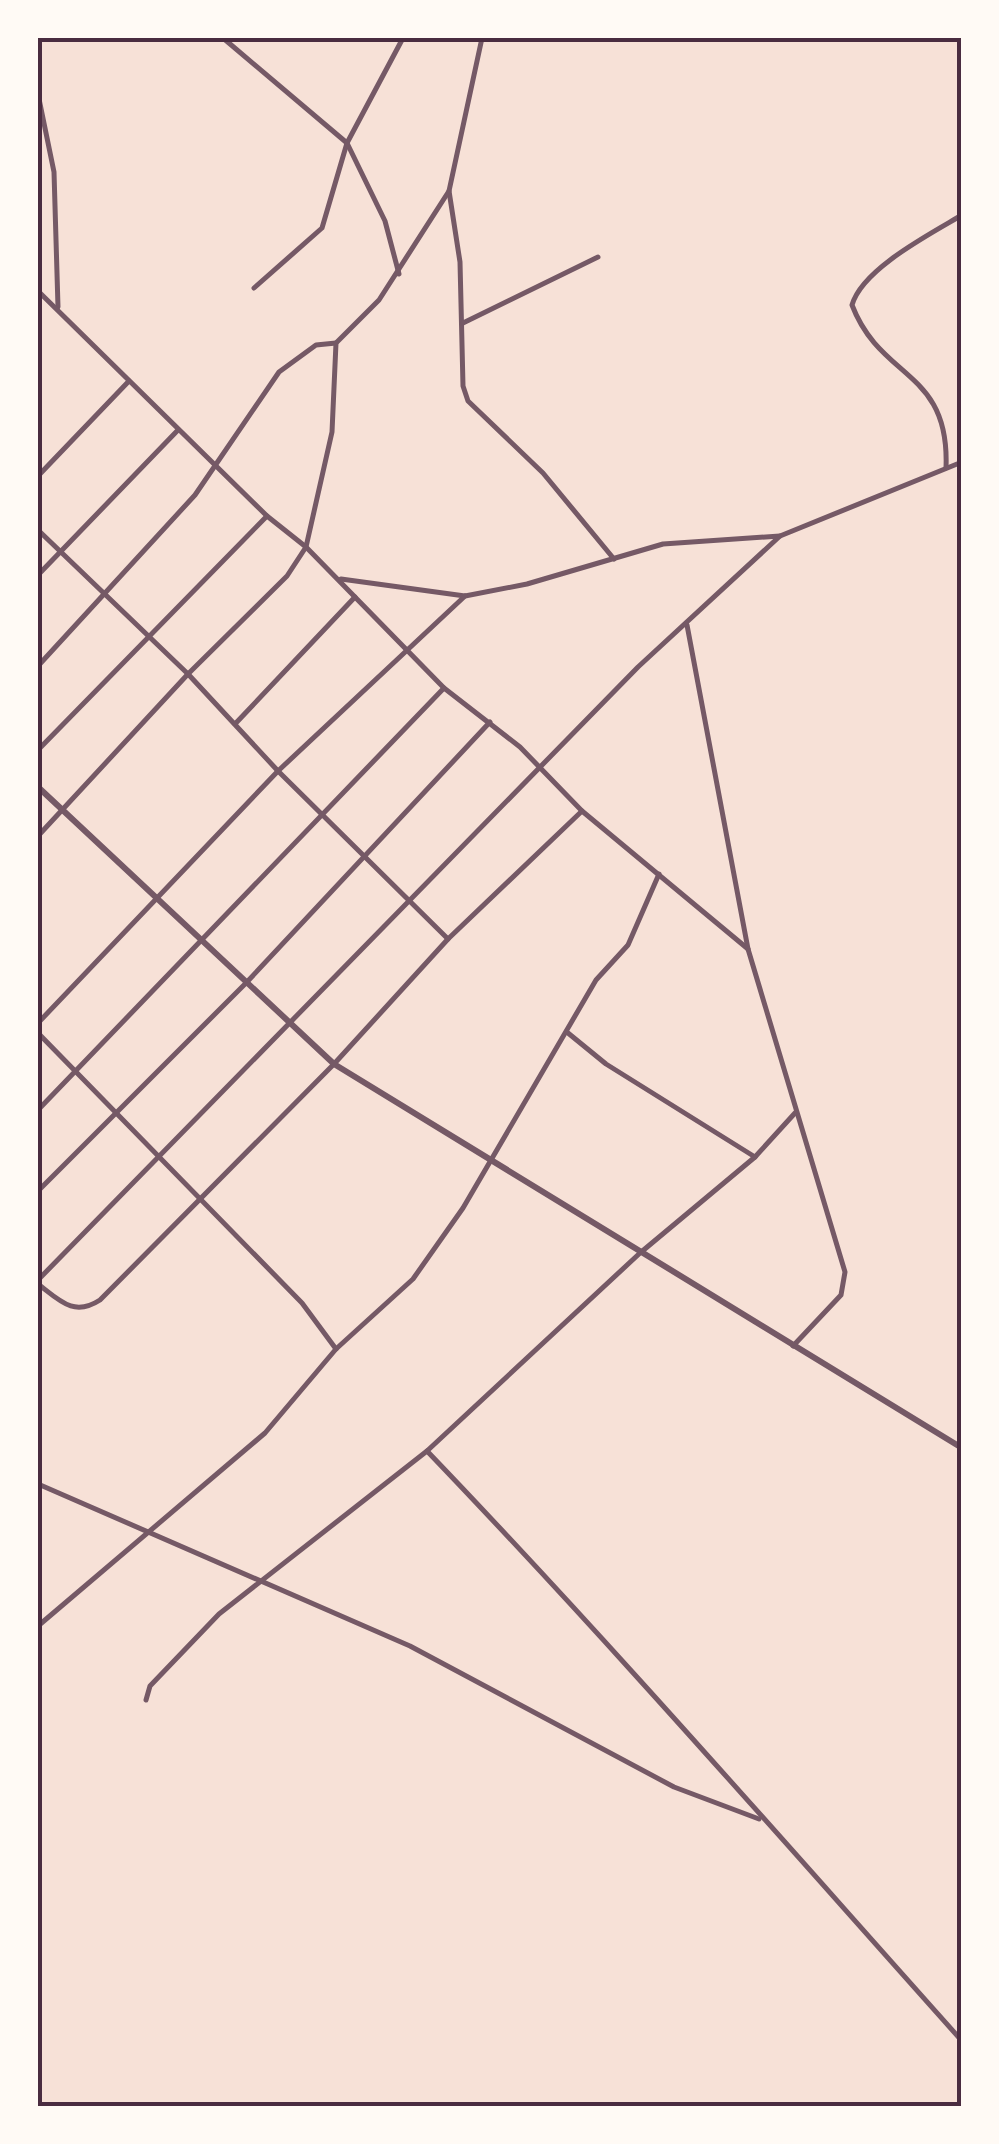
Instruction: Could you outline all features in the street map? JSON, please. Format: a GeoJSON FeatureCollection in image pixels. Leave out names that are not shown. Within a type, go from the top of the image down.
{"type":"FeatureCollection","features":[{"type":"Feature","properties":{"kind":"street"},"geometry":{"type":"LineString","coordinates":[[222,38],[347,143],[385,220],[399,274]]}},
{"type":"Feature","properties":{"kind":"street"},"geometry":{"type":"LineString","coordinates":[[254,288],[322,228],[347,143],[403,38]]}},
{"type":"Feature","properties":{"kind":"street"},"geometry":{"type":"LineString","coordinates":[[482,38],[449,191],[464,323],[463,386],[468,401],[542,474],[614,558]]}},
{"type":"Feature","properties":{"kind":"street"},"geometry":{"type":"LineString","coordinates":[[38,94],[54,172],[58,307]]}},
{"type":"Feature","properties":{"kind":"street"},"geometry":{"type":"LineString","coordinates":[[38,666],[170,525],[218,464],[279,372],[316,345],[336,342],[366,317],[399,274],[449,191]]}},
{"type":"Feature","properties":{"kind":"street"},"geometry":{"type":"LineString","coordinates":[[946,468],[947,440],[936,401],[898,369],[852,305],[855,294],[872,277],[910,246],[962,215]]}},
{"type":"Feature","properties":{"kind":"street"},"geometry":{"type":"LineString","coordinates":[[464,323],[598,258]]}},
{"type":"Feature","properties":{"kind":"street"},"geometry":{"type":"LineString","coordinates":[[38,291],[267,516],[306,547],[444,688],[490,722],[582,811],[748,949]]}},
{"type":"Feature","properties":{"kind":"street"},"geometry":{"type":"LineString","coordinates":[[38,836],[188,674],[287,576],[306,547],[332,432],[336,342]]}},
{"type":"Feature","properties":{"kind":"street"},"geometry":{"type":"LineString","coordinates":[[38,476],[130,380]]}},
{"type":"Feature","properties":{"kind":"street"},"geometry":{"type":"LineString","coordinates":[[38,575],[179,430]]}},
{"type":"Feature","properties":{"kind":"street"},"geometry":{"type":"LineString","coordinates":[[338,579],[465,596],[702,538],[780,536],[962,462]]}},
{"type":"Feature","properties":{"kind":"street"},"geometry":{"type":"LineString","coordinates":[[38,750],[267,516]]}},
{"type":"Feature","properties":{"kind":"street"},"geometry":{"type":"LineString","coordinates":[[38,530],[188,674],[278,771],[448,939]]}},
{"type":"Feature","properties":{"kind":"street"},"geometry":{"type":"LineString","coordinates":[[582,811],[448,939],[334,1064],[88,1309],[72,1309],[38,1282],[638,668],[780,536]]}},
{"type":"Feature","properties":{"kind":"street"},"geometry":{"type":"LineString","coordinates":[[38,1023],[278,771],[465,596]]}},
{"type":"Feature","properties":{"kind":"street"},"geometry":{"type":"LineString","coordinates":[[234,724],[355,598]]}},
{"type":"Feature","properties":{"kind":"street"},"geometry":{"type":"LineString","coordinates":[[687,625],[748,949],[846,1281],[841,1295],[793,1346]]}},
{"type":"Feature","properties":{"kind":"street"},"geometry":{"type":"LineString","coordinates":[[38,1110],[444,688]]}},
{"type":"Feature","properties":{"kind":"street"},"geometry":{"type":"LineString","coordinates":[[38,1190],[246,983],[490,722]]}},
{"type":"Feature","properties":{"kind":"street"},"geometry":{"type":"LineString","coordinates":[[38,787],[334,1064],[962,1448]]}},
{"type":"Feature","properties":{"kind":"street"},"geometry":{"type":"LineString","coordinates":[[38,1626],[264,1433],[336,1349],[413,1279],[568,1033],[596,980],[628,945],[658,874]]}},
{"type":"Feature","properties":{"kind":"street"},"geometry":{"type":"LineString","coordinates":[[38,1033],[156,1158],[302,1303],[336,1349]]}},
{"type":"Feature","properties":{"kind":"street"},"geometry":{"type":"LineString","coordinates":[[568,1033],[606,1064],[755,1157]]}},
{"type":"Feature","properties":{"kind":"street"},"geometry":{"type":"LineString","coordinates":[[146,1700],[150,1686],[219,1614],[266,1581],[427,1451],[640,1253],[755,1157],[795,1113]]}},
{"type":"Feature","properties":{"kind":"street"},"geometry":{"type":"LineString","coordinates":[[427,1451],[645,1683],[760,1818],[962,2041]]}},
{"type":"Feature","properties":{"kind":"street"},"geometry":{"type":"LineString","coordinates":[[38,1484],[410,1646],[674,1787],[760,1818]]}}]}
